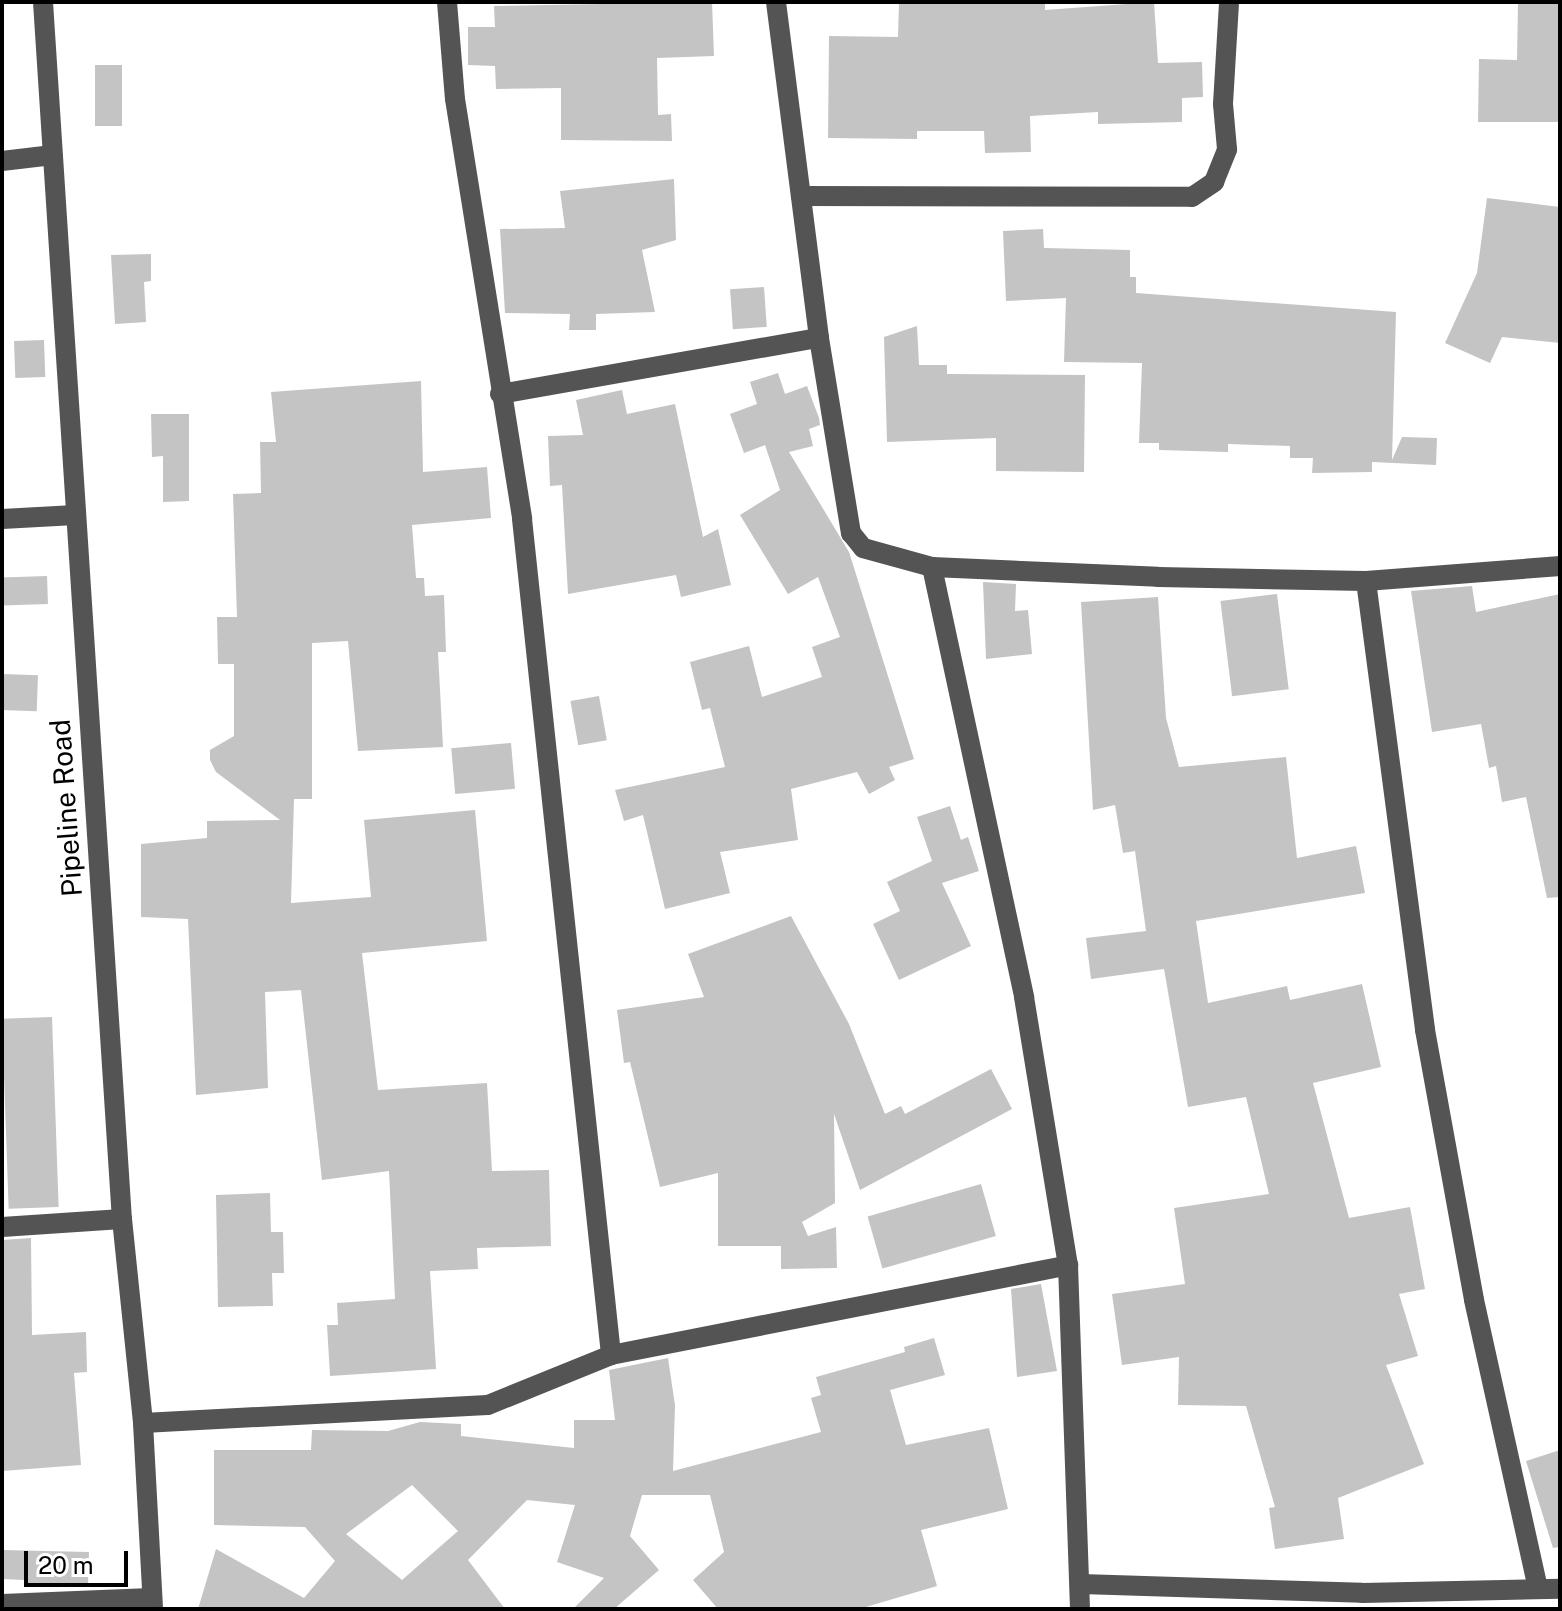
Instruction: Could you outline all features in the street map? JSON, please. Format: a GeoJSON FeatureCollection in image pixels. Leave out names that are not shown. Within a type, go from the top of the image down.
{"type":"FeatureCollection","features":[{"type":"Feature","properties":{"kind":"street","name":"Pipeline Road"},"geometry":{"type":"LineString","coordinates":[[43,2],[122,1219],[143,1423],[152,1603]]}},
{"type":"Feature","properties":{"kind":"street"},"geometry":{"type":"LineString","coordinates":[[447,2],[455,99],[479,228],[500,394],[529,580],[611,1355]]}},
{"type":"Feature","properties":{"kind":"street"},"geometry":{"type":"LineString","coordinates":[[776,2],[819,338],[851,533],[863,548],[877,555],[932,567],[1366,581],[1560,566]]}},
{"type":"Feature","properties":{"kind":"street"},"geometry":{"type":"LineString","coordinates":[[801,196],[1192,197],[1214,182],[1227,149],[1223,104],[1229,2]]}},
{"type":"Feature","properties":{"kind":"street"},"geometry":{"type":"LineString","coordinates":[[2,161],[53,155]]}},
{"type":"Feature","properties":{"kind":"street"},"geometry":{"type":"LineString","coordinates":[[500,394],[819,338]]}},
{"type":"Feature","properties":{"kind":"street"},"geometry":{"type":"LineString","coordinates":[[2,519],[75,515]]}},
{"type":"Feature","properties":{"kind":"street"},"geometry":{"type":"LineString","coordinates":[[932,567],[1024,997],[1068,1265],[1080,1609]]}},
{"type":"Feature","properties":{"kind":"street"},"geometry":{"type":"LineString","coordinates":[[1366,581],[1425,1030],[1474,1300],[1538,1588]]}},
{"type":"Feature","properties":{"kind":"street"},"geometry":{"type":"LineString","coordinates":[[2,1227],[122,1219]]}},
{"type":"Feature","properties":{"kind":"street"},"geometry":{"type":"LineString","coordinates":[[143,1423],[488,1405],[611,1355],[1068,1265]]}},
{"type":"Feature","properties":{"kind":"street"},"geometry":{"type":"LineString","coordinates":[[1081,1584],[1364,1601],[1560,1589]]}},
{"type":"Feature","properties":{"kind":"street"},"geometry":{"type":"LineString","coordinates":[[2,1604],[152,1603]]}},
{"type":"Feature","properties":{"kind":"building"},"geometry":{"type":"Polygon","coordinates":[[[712,2],[714,56],[657,58],[658,115],[671,114],[672,141],[561,140],[561,88],[496,89],[495,66],[468,65],[468,27],[495,27],[494,6],[712,2]]]}},
{"type":"Feature","properties":{"kind":"building"},"geometry":{"type":"Polygon","coordinates":[[[899,2],[1045,2],[1045,10],[1154,2],[1158,63],[1202,62],[1203,97],[1182,98],[1182,122],[1098,124],[1098,112],[1030,116],[1031,152],[985,153],[984,131],[917,131],[917,139],[828,138],[829,36],[898,37],[899,2]]]}},
{"type":"Feature","properties":{"kind":"building"},"geometry":{"type":"Polygon","coordinates":[[[1518,2],[1560,2],[1560,122],[1478,122],[1479,59],[1517,60],[1518,2]]]}},
{"type":"Feature","properties":{"kind":"building"},"geometry":{"type":"Polygon","coordinates":[[[95,65],[122,65],[122,126],[95,126],[95,65]]]}},
{"type":"Feature","properties":{"kind":"building"},"geometry":{"type":"Polygon","coordinates":[[[674,179],[676,240],[642,250],[655,312],[596,314],[596,330],[569,330],[570,314],[505,313],[500,229],[565,228],[560,191],[674,179]]]}},
{"type":"Feature","properties":{"kind":"building"},"geometry":{"type":"Polygon","coordinates":[[[1487,198],[1560,207],[1560,343],[1502,337],[1490,363],[1445,343],[1477,273],[1487,198]]]}},
{"type":"Feature","properties":{"kind":"building"},"geometry":{"type":"Polygon","coordinates":[[[1043,229],[1044,248],[1130,250],[1130,277],[1136,277],[1136,293],[1396,312],[1392,460],[1402,437],[1437,438],[1436,465],[1372,462],[1372,472],[1312,473],[1313,458],[1290,458],[1290,446],[1228,444],[1228,452],[1159,450],[1159,443],[1139,443],[1142,363],[1064,362],[1066,298],[1006,301],[1003,231],[1043,229]]]}},
{"type":"Feature","properties":{"kind":"building"},"geometry":{"type":"Polygon","coordinates":[[[151,254],[151,281],[144,282],[146,322],[115,324],[111,255],[151,254]]]}},
{"type":"Feature","properties":{"kind":"building"},"geometry":{"type":"Polygon","coordinates":[[[764,287],[767,327],[733,329],[730,289],[764,287]]]}},
{"type":"Feature","properties":{"kind":"building"},"geometry":{"type":"Polygon","coordinates":[[[917,326],[919,365],[947,365],[947,374],[1085,375],[1084,472],[996,471],[996,438],[887,442],[884,337],[917,326]]]}},
{"type":"Feature","properties":{"kind":"building"},"geometry":{"type":"Polygon","coordinates":[[[44,340],[45,377],[15,378],[14,341],[44,340]]]}},
{"type":"Feature","properties":{"kind":"building"},"geometry":{"type":"Polygon","coordinates":[[[778,373],[785,394],[807,386],[819,418],[820,425],[809,429],[813,446],[789,452],[849,552],[914,759],[889,767],[895,780],[869,794],[857,772],[791,789],[798,840],[720,852],[730,893],[665,909],[643,815],[624,821],[615,790],[725,767],[710,708],[702,710],[690,662],[749,646],[762,697],[822,677],[812,647],[840,637],[818,577],[788,594],[740,515],[780,490],[765,445],[744,453],[730,414],[757,404],[750,382],[778,373]]]}},
{"type":"Feature","properties":{"kind":"building"},"geometry":{"type":"Polygon","coordinates":[[[421,381],[423,472],[487,467],[491,518],[412,525],[416,578],[424,578],[425,596],[444,595],[446,652],[438,652],[443,747],[358,751],[348,641],[312,643],[312,799],[294,799],[291,903],[371,897],[364,820],[475,810],[487,941],[362,953],[378,1090],[487,1083],[492,1171],[549,1170],[551,1246],[477,1248],[478,1269],[430,1271],[436,1369],[330,1376],[327,1325],[338,1325],[337,1303],[395,1299],[389,1171],[322,1180],[301,990],[265,992],[268,1088],[196,1095],[188,919],[141,917],[141,844],[207,838],[207,821],[280,820],[216,772],[210,760],[210,750],[234,736],[234,664],[218,664],[217,617],[237,617],[233,494],[261,493],[260,442],[276,442],[271,392],[421,381]]]}},
{"type":"Feature","properties":{"kind":"building"},"geometry":{"type":"Polygon","coordinates":[[[622,390],[627,414],[675,404],[703,537],[718,529],[731,585],[681,597],[676,575],[568,594],[562,485],[550,486],[548,436],[583,435],[576,400],[622,390]]]}},
{"type":"Feature","properties":{"kind":"building"},"geometry":{"type":"Polygon","coordinates":[[[151,414],[189,414],[189,501],[163,502],[163,456],[152,457],[151,414]]]}},
{"type":"Feature","properties":{"kind":"building"},"geometry":{"type":"Polygon","coordinates":[[[47,576],[48,604],[3,606],[2,578],[47,576]]]}},
{"type":"Feature","properties":{"kind":"building"},"geometry":{"type":"Polygon","coordinates":[[[983,582],[1016,584],[1015,611],[1028,610],[1032,654],[986,659],[983,582]]]}},
{"type":"Feature","properties":{"kind":"building"},"geometry":{"type":"Polygon","coordinates":[[[1472,586],[1476,612],[1560,594],[1560,897],[1547,898],[1526,797],[1502,802],[1496,766],[1489,768],[1481,724],[1432,732],[1411,591],[1472,586]]]}},
{"type":"Feature","properties":{"kind":"building"},"geometry":{"type":"Polygon","coordinates":[[[1277,594],[1289,689],[1232,696],[1220,601],[1277,594]]]}},
{"type":"Feature","properties":{"kind":"building"},"geometry":{"type":"Polygon","coordinates":[[[1158,597],[1166,718],[1179,767],[1286,757],[1297,858],[1356,846],[1365,893],[1196,921],[1208,1003],[1287,986],[1290,1000],[1362,984],[1381,1067],[1313,1083],[1349,1218],[1410,1207],[1425,1289],[1399,1294],[1418,1356],[1386,1365],[1424,1464],[1338,1498],[1344,1539],[1275,1549],[1269,1508],[1275,1507],[1246,1406],[1178,1405],[1179,1357],[1122,1365],[1112,1294],[1185,1284],[1174,1208],[1269,1194],[1246,1097],[1188,1107],[1164,969],[1091,979],[1086,938],[1146,931],[1135,851],[1123,853],[1115,805],[1093,810],[1081,602],[1158,597]]]}},
{"type":"Feature","properties":{"kind":"building"},"geometry":{"type":"Polygon","coordinates":[[[2,674],[38,675],[37,711],[2,710],[2,674]]]}},
{"type":"Feature","properties":{"kind":"building"},"geometry":{"type":"Polygon","coordinates":[[[599,696],[607,740],[578,745],[570,701],[599,696]]]}},
{"type":"Feature","properties":{"kind":"building"},"geometry":{"type":"Polygon","coordinates":[[[511,743],[515,789],[455,794],[451,748],[511,743]]]}},
{"type":"Feature","properties":{"kind":"building"},"geometry":{"type":"Polygon","coordinates":[[[950,806],[961,840],[968,837],[979,871],[942,883],[971,946],[899,980],[873,924],[900,911],[887,882],[932,861],[917,817],[950,806]]]}},
{"type":"Feature","properties":{"kind":"building"},"geometry":{"type":"Polygon","coordinates":[[[791,916],[849,1024],[885,1114],[901,1106],[905,1114],[991,1069],[1012,1109],[860,1190],[834,1114],[835,1203],[802,1222],[808,1236],[836,1227],[837,1268],[781,1269],[781,1246],[718,1246],[718,1173],[660,1187],[630,1062],[624,1063],[617,1010],[704,997],[688,954],[791,916]]]}},
{"type":"Feature","properties":{"kind":"building"},"geometry":{"type":"Polygon","coordinates":[[[52,1017],[59,1207],[9,1209],[2,1019],[52,1017]]]}},
{"type":"Feature","properties":{"kind":"building"},"geometry":{"type":"Polygon","coordinates":[[[981,1184],[996,1236],[882,1268],[868,1217],[981,1184]]]}},
{"type":"Feature","properties":{"kind":"building"},"geometry":{"type":"Polygon","coordinates":[[[270,1193],[271,1232],[283,1232],[284,1273],[272,1273],[273,1306],[218,1307],[216,1195],[270,1193]]]}},
{"type":"Feature","properties":{"kind":"building"},"geometry":{"type":"Polygon","coordinates":[[[31,1238],[32,1335],[86,1332],[87,1372],[74,1373],[81,1465],[2,1471],[2,1240],[31,1238]]]}},
{"type":"Feature","properties":{"kind":"building"},"geometry":{"type":"Polygon","coordinates":[[[1041,1284],[1057,1371],[1017,1377],[1011,1289],[1041,1284]]]}},
{"type":"Feature","properties":{"kind":"building"},"geometry":{"type":"Polygon","coordinates":[[[934,1338],[945,1375],[890,1390],[906,1445],[989,1428],[1008,1509],[921,1530],[937,1586],[859,1609],[718,1609],[693,1580],[724,1552],[710,1495],[642,1495],[630,1536],[659,1570],[614,1609],[573,1609],[604,1578],[557,1562],[575,1505],[527,1500],[468,1560],[505,1609],[198,1609],[216,1549],[304,1598],[335,1561],[305,1527],[214,1525],[214,1450],[311,1450],[312,1430],[388,1431],[420,1422],[461,1424],[461,1436],[574,1448],[574,1420],[615,1420],[609,1370],[668,1358],[675,1405],[673,1471],[821,1432],[811,1398],[821,1395],[816,1377],[905,1352],[904,1347],[934,1338]],[[412,1485],[346,1534],[402,1580],[458,1531],[412,1485]]]}},
{"type":"Feature","properties":{"kind":"building"},"geometry":{"type":"Polygon","coordinates":[[[1560,1450],[1560,1547],[1553,1548],[1526,1461],[1560,1450]]]}},
{"type":"Feature","properties":{"kind":"building"},"geometry":{"type":"Polygon","coordinates":[[[2,1550],[89,1552],[88,1587],[24,1586],[24,1580],[2,1579],[2,1550]]]}}]}
